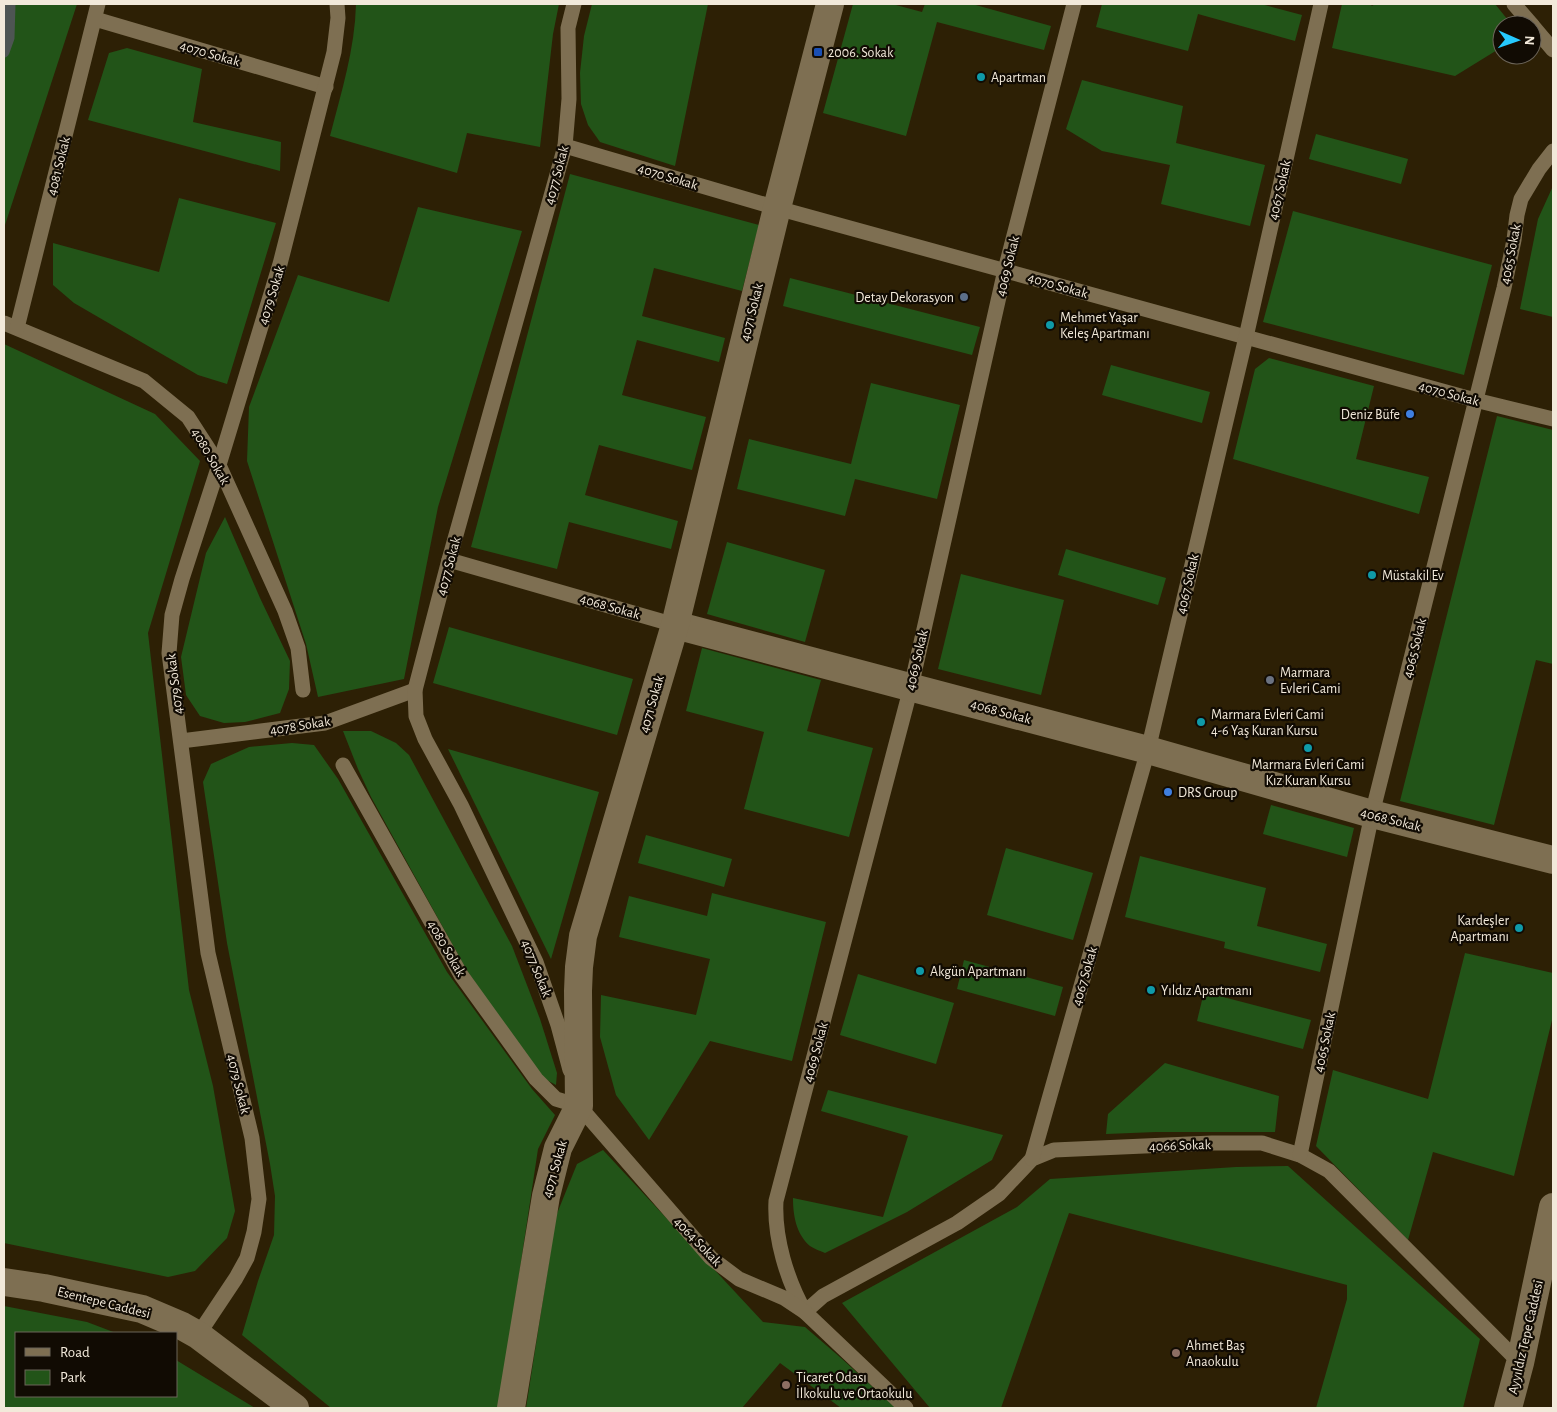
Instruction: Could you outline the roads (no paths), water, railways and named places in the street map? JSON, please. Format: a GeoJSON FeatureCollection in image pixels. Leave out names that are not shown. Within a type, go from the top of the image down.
{"type":"FeatureCollection","features":[{"type":"Feature","properties":{"kind":"street","name":"4071 Sokak"},"geometry":{"type":"LineString","coordinates":[[511,1408],[546,1196],[558,1148],[579,1106],[578,991],[580,949],[675,625],[777,208],[830,4]]}},
{"type":"Feature","properties":{"kind":"street","name":"4068 Sokak"},"geometry":{"type":"LineString","coordinates":[[675,625],[1148,750],[1372,814],[1553,860]]}},
{"type":"Feature","properties":{"kind":"street","name":"Ayyıldız Tepe Caddesi"},"geometry":{"type":"LineString","coordinates":[[1508,1408],[1520,1363],[1553,1207]]}},
{"type":"Feature","properties":{"kind":"street","name":"Esentepe Caddesi"},"geometry":{"type":"LineString","coordinates":[[4,1282],[44,1288],[142,1309],[182,1326],[198,1335],[295,1408]]}},
{"type":"Feature","properties":{"kind":"lane","name":"4081 Sokak"},"geometry":{"type":"LineString","coordinates":[[10,325],[98,4]]}},
{"type":"Feature","properties":{"kind":"lane","name":"4079 Sokak"},"geometry":{"type":"LineString","coordinates":[[198,1335],[248,1258],[259,1199],[252,1138],[208,953],[169,653],[172,616],[280,264],[334,52],[338,18],[337,4]]}},
{"type":"Feature","properties":{"kind":"lane","name":"4077 Sokak"},"geometry":{"type":"LineString","coordinates":[[574,4],[568,28],[569,99],[565,146],[449,560],[415,690],[416,716],[425,739],[461,805],[536,962],[558,1025],[579,1106]]}},
{"type":"Feature","properties":{"kind":"lane","name":"4069 Sokak"},"geometry":{"type":"LineString","coordinates":[[805,1312],[794,1292],[778,1235],[775,1217],[776,1201],[910,687],[1006,270],[1074,4]]}},
{"type":"Feature","properties":{"kind":"lane","name":"4067 Sokak"},"geometry":{"type":"LineString","coordinates":[[1032,1159],[1148,750],[1246,338],[1321,4]]}},
{"type":"Feature","properties":{"kind":"lane"},"geometry":{"type":"LineString","coordinates":[[1514,4],[1523,15]]}},
{"type":"Feature","properties":{"kind":"lane","name":"4070 Sokak"},"geometry":{"type":"LineString","coordinates":[[95,19],[326,87]]}},
{"type":"Feature","properties":{"kind":"lane"},"geometry":{"type":"LineString","coordinates":[[1542,37],[1553,50]]}},
{"type":"Feature","properties":{"kind":"lane","name":"4070 Sokak"},"geometry":{"type":"LineString","coordinates":[[565,146],[777,208],[1246,338],[1475,400],[1553,419]]}},
{"type":"Feature","properties":{"kind":"lane","name":"4065 Sokak"},"geometry":{"type":"LineString","coordinates":[[1300,1155],[1372,814],[1504,288],[1521,199],[1553,150]]}},
{"type":"Feature","properties":{"kind":"lane","name":"4080 Sokak"},"geometry":{"type":"LineString","coordinates":[[10,325],[144,380],[188,417],[219,465],[285,611],[298,648],[303,690]]}},
{"type":"Feature","properties":{"kind":"lane","name":"4068 Sokak"},"geometry":{"type":"LineString","coordinates":[[449,560],[675,625]]}},
{"type":"Feature","properties":{"kind":"lane","name":"4078 Sokak"},"geometry":{"type":"LineString","coordinates":[[181,741],[325,723],[415,690]]}},
{"type":"Feature","properties":{"kind":"lane","name":"4080 Sokak"},"geometry":{"type":"LineString","coordinates":[[343,765],[461,974],[536,1079],[556,1099],[579,1106]]}},
{"type":"Feature","properties":{"kind":"lane","name":"4064 Sokak"},"geometry":{"type":"LineString","coordinates":[[579,1106],[711,1258],[739,1279],[784,1298],[805,1312],[906,1408]]}},
{"type":"Feature","properties":{"kind":"lane","name":"4066 Sokak"},"geometry":{"type":"LineString","coordinates":[[805,1312],[823,1296],[957,1223],[999,1194],[1032,1159],[1054,1150],[1212,1143],[1262,1143],[1300,1155],[1329,1171],[1520,1363]]}},
{"type":"Feature","properties":{"kind":"waterway"},"geometry":{"type":"LineString","coordinates":[[4,52],[9,38],[10,4]]}},
{"type":"Feature","properties":{"kind":"place","name":"2006. Sokak"},"geometry":{"type":"Point","coordinates":[818,52]}},
{"type":"Feature","properties":{"kind":"place","name":"Apartman"},"geometry":{"type":"Point","coordinates":[981,77]}},
{"type":"Feature","properties":{"kind":"place","name":"Detay Dekorasyon"},"geometry":{"type":"Point","coordinates":[964,297]}},
{"type":"Feature","properties":{"kind":"place","name":"Mehmet Yaşar Keleş Apartmanı"},"geometry":{"type":"Point","coordinates":[1050,325]}},
{"type":"Feature","properties":{"kind":"place","name":"Deniz Büfe"},"geometry":{"type":"Point","coordinates":[1410,414]}},
{"type":"Feature","properties":{"kind":"place","name":"Müstakil Ev"},"geometry":{"type":"Point","coordinates":[1372,575]}},
{"type":"Feature","properties":{"kind":"place","name":"Marmara Evleri Cami"},"geometry":{"type":"Point","coordinates":[1270,680]}},
{"type":"Feature","properties":{"kind":"place","name":"Marmara Evleri Cami 4-6 Yaş Kuran Kursu"},"geometry":{"type":"Point","coordinates":[1201,722]}},
{"type":"Feature","properties":{"kind":"place","name":"Marmara Evleri Cami Kız Kuran Kursu"},"geometry":{"type":"Point","coordinates":[1308,748]}},
{"type":"Feature","properties":{"kind":"place","name":"DRS Group"},"geometry":{"type":"Point","coordinates":[1168,792]}},
{"type":"Feature","properties":{"kind":"place","name":"Kardeşler Apartmanı"},"geometry":{"type":"Point","coordinates":[1519,928]}},
{"type":"Feature","properties":{"kind":"place","name":"Akgün Apartmanı"},"geometry":{"type":"Point","coordinates":[920,971]}},
{"type":"Feature","properties":{"kind":"place","name":"Yıldız Apartmanı"},"geometry":{"type":"Point","coordinates":[1151,990]}},
{"type":"Feature","properties":{"kind":"place","name":"Ahmet Baş Anaokulu"},"geometry":{"type":"Point","coordinates":[1176,1353]}},
{"type":"Feature","properties":{"kind":"place","name":"Ticaret Odası İlkokulu ve Ortaokulu"},"geometry":{"type":"Point","coordinates":[786,1385]}}]}
